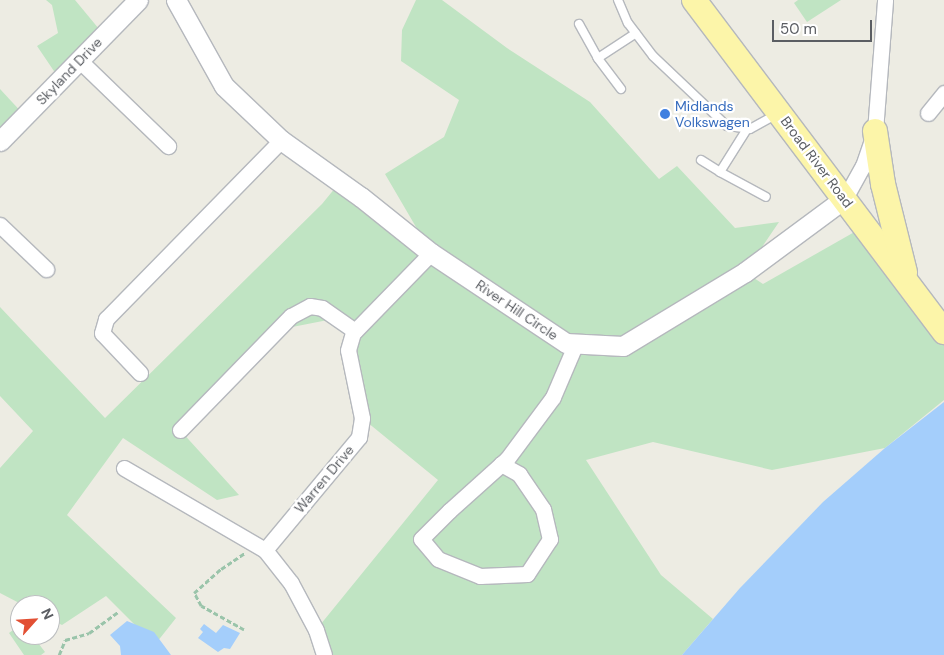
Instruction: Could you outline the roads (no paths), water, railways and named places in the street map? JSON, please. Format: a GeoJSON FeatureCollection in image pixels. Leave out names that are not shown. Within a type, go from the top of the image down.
{"type":"FeatureCollection","features":[{"type":"Feature","properties":{"kind":"main road","name":"Broad River Road"},"geometry":{"type":"LineString","coordinates":[[694,0],[942,328]]}},
{"type":"Feature","properties":{"kind":"main road"},"geometry":{"type":"LineString","coordinates":[[875,131],[883,184],[907,281]]}},
{"type":"Feature","properties":{"kind":"street","name":"Skyland Drive"},"geometry":{"type":"LineString","coordinates":[[0,142],[138,0]]}},
{"type":"Feature","properties":{"kind":"street","name":"River Hill Circle"},"geometry":{"type":"LineString","coordinates":[[176,0],[224,86],[281,140],[361,197],[431,253],[566,343],[623,346],[744,272],[845,198],[863,166],[875,131],[885,0]]}},
{"type":"Feature","properties":{"kind":"street"},"geometry":{"type":"LineString","coordinates":[[79,60],[168,146]]}},
{"type":"Feature","properties":{"kind":"street"},"geometry":{"type":"LineString","coordinates":[[928,113],[944,94]]}},
{"type":"Feature","properties":{"kind":"street"},"geometry":{"type":"LineString","coordinates":[[140,373],[102,333],[106,319],[281,140]]}},
{"type":"Feature","properties":{"kind":"street"},"geometry":{"type":"LineString","coordinates":[[0,225],[46,269]]}},
{"type":"Feature","properties":{"kind":"street","name":"Warren Drive"},"geometry":{"type":"LineString","coordinates":[[260,547],[359,437],[362,418],[348,350],[355,331],[431,253]]}},
{"type":"Feature","properties":{"kind":"street"},"geometry":{"type":"LineString","coordinates":[[180,430],[292,316],[310,306],[322,308],[355,331]]}},
{"type":"Feature","properties":{"kind":"street"},"geometry":{"type":"LineString","coordinates":[[501,464],[519,474],[542,509],[550,539],[527,574],[480,576],[438,559],[421,539],[501,464],[553,397],[576,343]]}},
{"type":"Feature","properties":{"kind":"street"},"geometry":{"type":"LineString","coordinates":[[124,468],[260,547],[291,582],[316,630],[324,655]]}},
{"type":"Feature","properties":{"kind":"lane"},"geometry":{"type":"LineString","coordinates":[[618,0],[628,23],[653,56],[727,126],[748,129],[760,125],[780,113]]}},
{"type":"Feature","properties":{"kind":"lane"},"geometry":{"type":"LineString","coordinates":[[579,24],[598,58],[621,89]]}},
{"type":"Feature","properties":{"kind":"lane"},"geometry":{"type":"LineString","coordinates":[[598,58],[636,33]]}},
{"type":"Feature","properties":{"kind":"lane"},"geometry":{"type":"LineString","coordinates":[[720,172],[748,129]]}},
{"type":"Feature","properties":{"kind":"lane"},"geometry":{"type":"LineString","coordinates":[[701,160],[766,197]]}},
{"type":"Feature","properties":{"kind":"water"},"geometry":{"type":"Polygon","coordinates":[[[944,402],[944,655],[682,655],[740,588],[823,502],[885,448],[944,402]]]}},
{"type":"Feature","properties":{"kind":"water"},"geometry":{"type":"Polygon","coordinates":[[[127,621],[154,632],[171,655],[121,655],[120,646],[110,635],[127,621]]]}},
{"type":"Feature","properties":{"kind":"water"},"geometry":{"type":"Polygon","coordinates":[[[204,624],[216,633],[223,625],[240,633],[230,649],[224,648],[218,652],[198,638],[203,632],[200,629],[204,624]]]}},
{"type":"Feature","properties":{"kind":"place","name":"Midlands Volkswagen"},"geometry":{"type":"Point","coordinates":[665,114]}}]}
